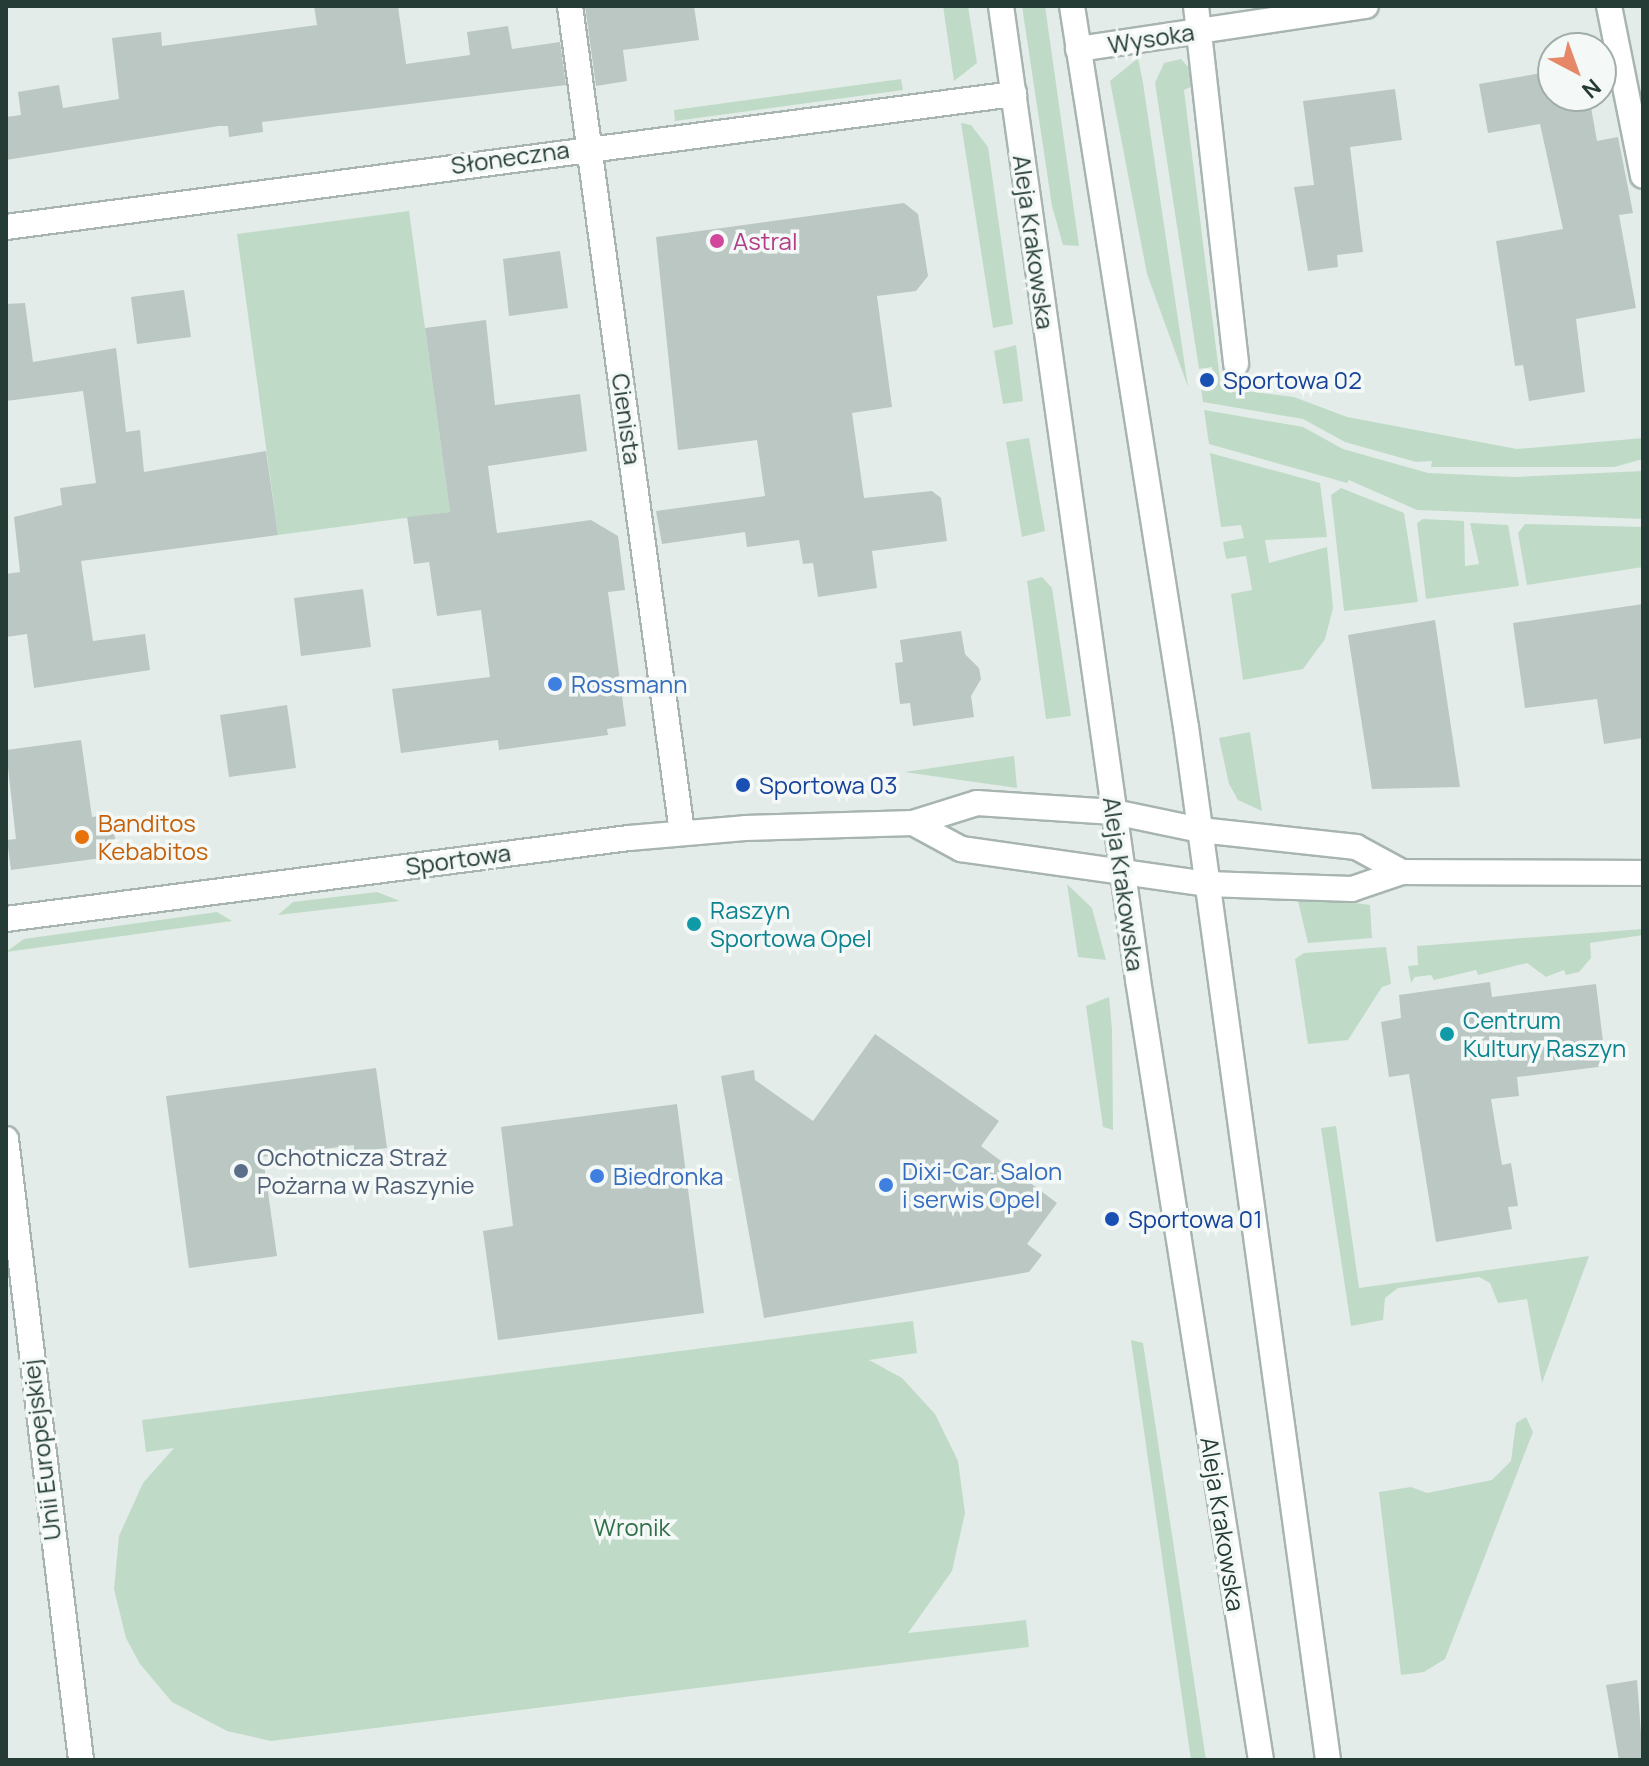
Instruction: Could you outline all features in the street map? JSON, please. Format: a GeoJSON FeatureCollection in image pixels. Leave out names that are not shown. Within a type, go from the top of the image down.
{"type":"FeatureCollection","features":[{"type":"Feature","properties":{"kind":"street","name":"Cienista"},"geometry":{"type":"LineString","coordinates":[[570,6],[682,832]]}},
{"type":"Feature","properties":{"kind":"street","name":"Aleja Krakowska"},"geometry":{"type":"LineString","coordinates":[[1001,6],[1123,875],[1261,1760]]}},
{"type":"Feature","properties":{"kind":"street"},"geometry":{"type":"LineString","coordinates":[[1072,6],[1200,830],[1328,1760]]}},
{"type":"Feature","properties":{"kind":"street","name":"Wysoka"},"geometry":{"type":"LineString","coordinates":[[1078,49],[1198,18],[1366,6]]}},
{"type":"Feature","properties":{"kind":"street"},"geometry":{"type":"LineString","coordinates":[[1609,6],[1643,176]]}},
{"type":"Feature","properties":{"kind":"street"},"geometry":{"type":"LineString","coordinates":[[1198,18],[1236,364]]}},
{"type":"Feature","properties":{"kind":"street","name":"Słoneczna"},"geometry":{"type":"LineString","coordinates":[[6,227],[588,147],[1014,94]]}},
{"type":"Feature","properties":{"kind":"street","name":"Sportowa"},"geometry":{"type":"LineString","coordinates":[[6,919],[682,832],[913,823],[977,803],[1114,812],[1200,830],[1356,847],[1402,872]]}},
{"type":"Feature","properties":{"kind":"street"},"geometry":{"type":"LineString","coordinates":[[913,823],[961,849],[1123,875],[1207,884],[1352,889],[1402,872],[1643,873]]}},
{"type":"Feature","properties":{"kind":"street","name":"Unii Europejskiej"},"geometry":{"type":"LineString","coordinates":[[6,1139],[81,1760]]}},
{"type":"Feature","properties":{"kind":"green space"},"geometry":{"type":"Polygon","coordinates":[[[943,6],[968,6],[977,63],[954,81],[943,6]]]}},
{"type":"Feature","properties":{"kind":"green space"},"geometry":{"type":"Polygon","coordinates":[[[1022,6],[1045,6],[1079,246],[1063,245],[1052,206],[1022,6]]]}},
{"type":"Feature","properties":{"kind":"green space"},"geometry":{"type":"Polygon","coordinates":[[[1138,58],[1188,387],[1147,274],[1110,81],[1138,58]]]}},
{"type":"Feature","properties":{"kind":"green space"},"geometry":{"type":"Polygon","coordinates":[[[1181,59],[1189,68],[1191,87],[1184,90],[1221,388],[1294,397],[1347,417],[1517,449],[1643,438],[1643,459],[1614,467],[1431,467],[1432,461],[1416,462],[1345,442],[1303,419],[1203,402],[1201,389],[1215,386],[1212,367],[1199,369],[1155,83],[1164,63],[1181,59]]]}},
{"type":"Feature","properties":{"kind":"green space"},"geometry":{"type":"Polygon","coordinates":[[[901,79],[903,90],[675,121],[674,110],[901,79]]]}},
{"type":"Feature","properties":{"kind":"green space"},"geometry":{"type":"Polygon","coordinates":[[[961,123],[971,125],[988,147],[1013,324],[993,328],[961,123]]]}},
{"type":"Feature","properties":{"kind":"green space"},"geometry":{"type":"Polygon","coordinates":[[[409,211],[450,512],[278,535],[237,234],[409,211]]]}},
{"type":"Feature","properties":{"kind":"green space"},"geometry":{"type":"Polygon","coordinates":[[[1016,345],[1023,401],[1003,404],[994,351],[1016,345]]]}},
{"type":"Feature","properties":{"kind":"green space"},"geometry":{"type":"Polygon","coordinates":[[[1204,410],[1303,427],[1343,449],[1428,473],[1516,477],[1643,471],[1643,519],[1417,510],[1349,480],[1347,483],[1209,444],[1204,410]]]}},
{"type":"Feature","properties":{"kind":"green space"},"geometry":{"type":"Polygon","coordinates":[[[1029,438],[1045,531],[1022,537],[1006,442],[1029,438]]]}},
{"type":"Feature","properties":{"kind":"green space"},"geometry":{"type":"Polygon","coordinates":[[[1210,453],[1320,483],[1327,537],[1265,540],[1269,563],[1327,547],[1333,608],[1325,639],[1303,669],[1243,680],[1231,594],[1252,590],[1246,556],[1226,559],[1223,542],[1244,538],[1241,525],[1221,527],[1210,453]]]}},
{"type":"Feature","properties":{"kind":"green space"},"geometry":{"type":"Polygon","coordinates":[[[1341,488],[1404,513],[1418,602],[1344,611],[1331,495],[1341,488]]]}},
{"type":"Feature","properties":{"kind":"green space"},"geometry":{"type":"Polygon","coordinates":[[[1423,519],[1464,521],[1465,566],[1479,564],[1470,523],[1508,525],[1519,586],[1426,599],[1417,523],[1423,519]]]}},
{"type":"Feature","properties":{"kind":"green space"},"geometry":{"type":"Polygon","coordinates":[[[1525,524],[1643,527],[1643,567],[1527,585],[1518,533],[1525,524]]]}},
{"type":"Feature","properties":{"kind":"green space"},"geometry":{"type":"Polygon","coordinates":[[[1042,577],[1052,588],[1071,716],[1046,719],[1027,581],[1042,577]]]}},
{"type":"Feature","properties":{"kind":"green space"},"geometry":{"type":"Polygon","coordinates":[[[1250,732],[1262,811],[1238,800],[1229,784],[1219,738],[1250,732]]]}},
{"type":"Feature","properties":{"kind":"green space"},"geometry":{"type":"Polygon","coordinates":[[[1014,756],[1017,788],[904,772],[1014,756]]]}},
{"type":"Feature","properties":{"kind":"green space"},"geometry":{"type":"Polygon","coordinates":[[[1067,884],[1092,908],[1106,960],[1078,957],[1067,884]]]}},
{"type":"Feature","properties":{"kind":"green space"},"geometry":{"type":"Polygon","coordinates":[[[377,892],[400,901],[278,915],[293,902],[377,892]]]}},
{"type":"Feature","properties":{"kind":"green space"},"geometry":{"type":"Polygon","coordinates":[[[1325,899],[1370,905],[1372,938],[1308,943],[1298,901],[1325,899]]]}},
{"type":"Feature","properties":{"kind":"green space"},"geometry":{"type":"Polygon","coordinates":[[[217,912],[232,921],[6,952],[24,939],[217,912]]]}},
{"type":"Feature","properties":{"kind":"green space"},"geometry":{"type":"Polygon","coordinates":[[[1643,929],[1643,935],[1590,943],[1591,958],[1579,972],[1566,975],[1564,970],[1546,977],[1527,963],[1478,975],[1476,970],[1434,980],[1431,975],[1415,977],[1411,983],[1408,966],[1418,965],[1417,946],[1643,929]]]}},
{"type":"Feature","properties":{"kind":"green space"},"geometry":{"type":"Polygon","coordinates":[[[1386,947],[1391,984],[1382,987],[1348,1040],[1308,1044],[1295,959],[1304,953],[1386,947]]]}},
{"type":"Feature","properties":{"kind":"green space"},"geometry":{"type":"Polygon","coordinates":[[[1109,997],[1113,1130],[1103,1127],[1086,1006],[1109,997]]]}},
{"type":"Feature","properties":{"kind":"green space"},"geometry":{"type":"Polygon","coordinates":[[[1336,1126],[1359,1288],[1589,1256],[1542,1383],[1527,1299],[1498,1303],[1490,1283],[1479,1277],[1398,1288],[1385,1298],[1383,1320],[1351,1326],[1321,1128],[1336,1126]]]}},
{"type":"Feature","properties":{"kind":"green space","name":"Wronik"},"geometry":{"type":"Polygon","coordinates":[[[913,1321],[917,1353],[869,1360],[902,1378],[935,1414],[958,1461],[965,1513],[952,1571],[908,1633],[1026,1620],[1029,1647],[271,1741],[227,1731],[172,1702],[140,1664],[126,1638],[114,1589],[119,1536],[143,1483],[174,1448],[146,1452],[142,1420],[913,1321]]]}},
{"type":"Feature","properties":{"kind":"green space"},"geometry":{"type":"Polygon","coordinates":[[[1131,1340],[1143,1343],[1206,1760],[1191,1760],[1131,1340]]]}},
{"type":"Feature","properties":{"kind":"green space"},"geometry":{"type":"Polygon","coordinates":[[[1526,1417],[1533,1432],[1445,1659],[1424,1672],[1401,1675],[1379,1492],[1411,1487],[1427,1493],[1492,1480],[1511,1461],[1516,1423],[1526,1417]]]}},
{"type":"Feature","properties":{"kind":"building"},"geometry":{"type":"Polygon","coordinates":[[[314,6],[398,6],[406,64],[470,55],[467,32],[508,26],[512,49],[560,42],[566,85],[262,122],[263,132],[229,137],[228,126],[219,126],[6,160],[6,117],[21,115],[18,92],[59,85],[63,108],[119,99],[112,38],[161,32],[162,46],[317,25],[314,6]]]}},
{"type":"Feature","properties":{"kind":"building"},"geometry":{"type":"Polygon","coordinates":[[[585,6],[694,6],[699,40],[623,50],[627,81],[596,86],[585,6]]]}},
{"type":"Feature","properties":{"kind":"building"},"geometry":{"type":"Polygon","coordinates":[[[1537,74],[1537,112],[1592,112],[1597,141],[1618,137],[1633,213],[1619,215],[1636,308],[1576,319],[1585,392],[1529,401],[1523,365],[1515,366],[1496,241],[1563,229],[1540,124],[1488,133],[1479,84],[1537,74]]]}},
{"type":"Feature","properties":{"kind":"building"},"geometry":{"type":"Polygon","coordinates":[[[1395,89],[1402,140],[1350,147],[1363,252],[1337,255],[1338,267],[1308,271],[1294,187],[1314,185],[1303,101],[1395,89]]]}},
{"type":"Feature","properties":{"kind":"building"},"geometry":{"type":"Polygon","coordinates":[[[904,203],[918,214],[928,276],[916,291],[877,296],[892,407],[852,413],[864,498],[932,491],[941,498],[947,541],[872,551],[877,588],[818,597],[813,563],[803,564],[799,540],[747,547],[745,532],[662,544],[656,511],[765,496],[757,440],[678,450],[656,237],[904,203]]]}},
{"type":"Feature","properties":{"kind":"building"},"geometry":{"type":"Polygon","coordinates":[[[560,251],[568,308],[509,316],[503,259],[560,251]]]}},
{"type":"Feature","properties":{"kind":"building"},"geometry":{"type":"Polygon","coordinates":[[[184,290],[191,337],[137,344],[131,297],[184,290]]]}},
{"type":"Feature","properties":{"kind":"building"},"geometry":{"type":"Polygon","coordinates":[[[25,303],[33,362],[116,348],[126,432],[140,430],[144,472],[266,451],[278,535],[81,561],[93,641],[145,634],[150,670],[34,688],[27,634],[6,637],[6,574],[20,572],[14,517],[62,505],[60,488],[96,483],[83,391],[6,401],[6,304],[25,303]]]}},
{"type":"Feature","properties":{"kind":"building"},"geometry":{"type":"Polygon","coordinates":[[[486,320],[495,405],[580,394],[587,451],[488,466],[497,533],[591,520],[618,536],[625,590],[608,592],[626,726],[607,729],[608,735],[499,750],[498,740],[401,753],[392,689],[490,677],[481,610],[437,616],[429,562],[414,564],[407,517],[450,512],[425,328],[486,320]]]}},
{"type":"Feature","properties":{"kind":"building"},"geometry":{"type":"Polygon","coordinates":[[[363,589],[371,647],[301,656],[294,598],[363,589]]]}},
{"type":"Feature","properties":{"kind":"building"},"geometry":{"type":"Polygon","coordinates":[[[1643,604],[1643,738],[1604,744],[1597,699],[1525,708],[1513,623],[1643,604]]]}},
{"type":"Feature","properties":{"kind":"building"},"geometry":{"type":"Polygon","coordinates":[[[1435,620],[1460,787],[1372,789],[1348,635],[1435,620]]]}},
{"type":"Feature","properties":{"kind":"building"},"geometry":{"type":"Polygon","coordinates":[[[961,631],[965,654],[979,668],[981,679],[971,696],[974,717],[913,726],[910,703],[900,704],[895,663],[903,662],[900,640],[961,631]]]}},
{"type":"Feature","properties":{"kind":"building"},"geometry":{"type":"Polygon","coordinates":[[[287,705],[296,768],[229,777],[220,715],[287,705]]]}},
{"type":"Feature","properties":{"kind":"building"},"geometry":{"type":"Polygon","coordinates":[[[81,740],[92,817],[112,814],[117,856],[11,870],[7,840],[16,839],[6,750],[81,740]]]}},
{"type":"Feature","properties":{"kind":"building"},"geometry":{"type":"Polygon","coordinates":[[[1490,982],[1492,997],[1596,984],[1606,1066],[1517,1077],[1519,1096],[1491,1099],[1502,1165],[1511,1163],[1518,1206],[1508,1207],[1512,1229],[1436,1242],[1409,1074],[1389,1077],[1381,1022],[1401,1018],[1399,995],[1490,982]]]}},
{"type":"Feature","properties":{"kind":"building","name":"Dixi-Car. Salon i serwis Opel"},"geometry":{"type":"Polygon","coordinates":[[[875,1034],[999,1121],[981,1146],[1057,1203],[1027,1244],[1042,1255],[1029,1272],[764,1318],[721,1076],[754,1070],[755,1080],[813,1121],[875,1034]]]}},
{"type":"Feature","properties":{"kind":"building"},"geometry":{"type":"Polygon","coordinates":[[[376,1068],[387,1148],[354,1152],[354,1145],[263,1157],[277,1256],[189,1268],[166,1096],[376,1068]]]}},
{"type":"Feature","properties":{"kind":"building","name":"Biedronka"},"geometry":{"type":"Polygon","coordinates":[[[677,1104],[704,1313],[498,1340],[483,1231],[513,1226],[501,1127],[677,1104]]]}},
{"type":"Feature","properties":{"kind":"building"},"geometry":{"type":"Polygon","coordinates":[[[1637,1680],[1643,1760],[1619,1760],[1606,1685],[1637,1680]]]}},
{"type":"Feature","properties":{"kind":"place","name":"Astral"},"geometry":{"type":"Point","coordinates":[717,241]}},
{"type":"Feature","properties":{"kind":"place","name":"Sportowa 02"},"geometry":{"type":"Point","coordinates":[1207,380]}},
{"type":"Feature","properties":{"kind":"place","name":"Rossmann"},"geometry":{"type":"Point","coordinates":[555,684]}},
{"type":"Feature","properties":{"kind":"place","name":"Sportowa 03"},"geometry":{"type":"Point","coordinates":[743,785]}},
{"type":"Feature","properties":{"kind":"place","name":"Banditos Kebabitos"},"geometry":{"type":"Point","coordinates":[82,837]}},
{"type":"Feature","properties":{"kind":"place","name":"Raszyn Sportowa Opel"},"geometry":{"type":"Point","coordinates":[694,924]}},
{"type":"Feature","properties":{"kind":"place","name":"Centrum Kultury Raszyn"},"geometry":{"type":"Point","coordinates":[1447,1034]}},
{"type":"Feature","properties":{"kind":"place","name":"Ochotnicza Straż Pożarna w Raszynie"},"geometry":{"type":"Point","coordinates":[241,1171]}},
{"type":"Feature","properties":{"kind":"place","name":"Biedronka"},"geometry":{"type":"Point","coordinates":[597,1176]}},
{"type":"Feature","properties":{"kind":"place","name":"Dixi-Car. Salon i serwis Opel"},"geometry":{"type":"Point","coordinates":[886,1185]}},
{"type":"Feature","properties":{"kind":"place","name":"Sportowa 01"},"geometry":{"type":"Point","coordinates":[1112,1219]}}]}
